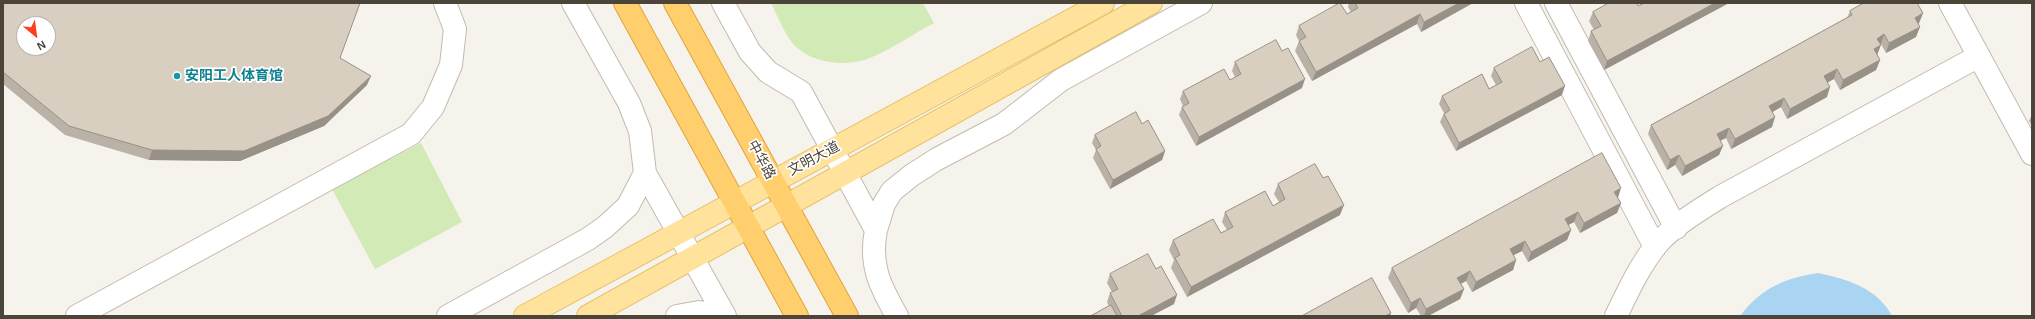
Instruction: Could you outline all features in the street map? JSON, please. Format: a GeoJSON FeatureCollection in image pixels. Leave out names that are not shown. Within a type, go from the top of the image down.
{"type":"FeatureCollection","features":[{"type":"Feature","properties":{"kind":"highway"},"geometry":{"type":"LineString","coordinates":[[625,3],[797,316]]}},
{"type":"Feature","properties":{"kind":"highway","name":"中华路"},"geometry":{"type":"LineString","coordinates":[[675,3],[847,316]]}},
{"type":"Feature","properties":{"kind":"main road","name":"文明大道"},"geometry":{"type":"LineString","coordinates":[[525,316],[1102,3]]}},
{"type":"Feature","properties":{"kind":"main road","name":"文明大道"},"geometry":{"type":"LineString","coordinates":[[588,316],[1151,3]]}},
{"type":"Feature","properties":{"kind":"street"},"geometry":{"type":"LineString","coordinates":[[77,316],[412,134],[433,107],[451,65],[455,29],[444,3]]}},
{"type":"Feature","properties":{"kind":"street"},"geometry":{"type":"LineString","coordinates":[[573,3],[629,103],[640,131],[645,173],[725,316]]}},
{"type":"Feature","properties":{"kind":"street"},"geometry":{"type":"LineString","coordinates":[[723,3],[750,52],[768,72],[801,92],[876,230]]}},
{"type":"Feature","properties":{"kind":"street"},"geometry":{"type":"LineString","coordinates":[[897,316],[883,290],[874,266],[873,242],[884,204],[892,191],[912,175],[937,159],[1004,124],[1061,80],[1201,3]]}},
{"type":"Feature","properties":{"kind":"street"},"geometry":{"type":"LineString","coordinates":[[1526,3],[1655,247]]}},
{"type":"Feature","properties":{"kind":"street"},"geometry":{"type":"LineString","coordinates":[[1556,3],[1676,228]]}},
{"type":"Feature","properties":{"kind":"street"},"geometry":{"type":"LineString","coordinates":[[1950,3],[2032,154]]}},
{"type":"Feature","properties":{"kind":"street"},"geometry":{"type":"LineString","coordinates":[[1616,316],[1638,272],[1655,247],[1676,228],[1720,196],[1979,56]]}},
{"type":"Feature","properties":{"kind":"street"},"geometry":{"type":"LineString","coordinates":[[448,316],[588,239],[628,206],[645,173]]}},
{"type":"Feature","properties":{"kind":"street"},"geometry":{"type":"LineString","coordinates":[[677,316],[699,312],[725,316]]}},
{"type":"Feature","properties":{"kind":"green space"},"geometry":{"type":"Polygon","coordinates":[[[771,3],[923,3],[934,23],[870,58],[861,61],[841,63],[831,62],[811,57],[795,46],[785,32],[771,3]]]}},
{"type":"Feature","properties":{"kind":"green space"},"geometry":{"type":"Polygon","coordinates":[[[421,143],[462,222],[375,269],[332,189],[421,143]]]}},
{"type":"Feature","properties":{"kind":"water"},"geometry":{"type":"Polygon","coordinates":[[[1818,273],[1840,278],[1860,286],[1878,298],[1886,306],[1892,316],[1740,316],[1756,298],[1774,286],[1784,281],[1818,273]]]}},
{"type":"Feature","properties":{"kind":"building","name":"安阳工人体育馆"},"geometry":{"type":"Polygon","coordinates":[[[3,3],[360,3],[340,58],[371,76],[328,116],[244,151],[152,150],[69,126],[3,72],[3,3]]]}},
{"type":"Feature","properties":{"kind":"building"},"geometry":{"type":"Polygon","coordinates":[[[1340,3],[1347,14],[1358,8],[1355,3],[1459,3],[1424,22],[1420,14],[1316,72],[1299,41],[1306,37],[1299,26],[1340,3]]]}},
{"type":"Feature","properties":{"kind":"building"},"geometry":{"type":"Polygon","coordinates":[[[1609,3],[1637,3],[1638,6],[1644,3],[1715,3],[1607,61],[1591,31],[1601,26],[1593,12],[1609,3]]]}},
{"type":"Feature","properties":{"kind":"building"},"geometry":{"type":"Polygon","coordinates":[[[1864,3],[1917,3],[1923,13],[1915,18],[1920,27],[1889,43],[1884,34],[1877,39],[1881,45],[1874,49],[1880,60],[1843,80],[1837,69],[1824,76],[1830,87],[1790,109],[1784,98],[1769,106],[1775,117],[1735,139],[1729,128],[1717,134],[1723,146],[1685,166],[1679,155],[1670,160],[1651,125],[1852,15],[1850,11],[1864,3]]]}},
{"type":"Feature","properties":{"kind":"building"},"geometry":{"type":"Polygon","coordinates":[[[1276,40],[1282,51],[1288,48],[1305,79],[1199,137],[1182,107],[1189,103],[1183,91],[1224,69],[1230,80],[1241,74],[1235,62],[1276,40]]]}},
{"type":"Feature","properties":{"kind":"building"},"geometry":{"type":"Polygon","coordinates":[[[1532,47],[1540,62],[1549,57],[1565,86],[1459,143],[1444,114],[1450,110],[1442,96],[1482,74],[1489,89],[1502,82],[1494,68],[1532,47]]]}},
{"type":"Feature","properties":{"kind":"building"},"geometry":{"type":"Polygon","coordinates":[[[1136,112],[1142,124],[1148,120],[1165,151],[1113,180],[1096,149],[1101,146],[1095,135],[1136,112]]]}},
{"type":"Feature","properties":{"kind":"building"},"geometry":{"type":"Polygon","coordinates":[[[1602,153],[1621,188],[1614,192],[1621,203],[1584,223],[1578,212],[1565,219],[1571,230],[1531,252],[1525,241],[1510,249],[1516,260],[1476,282],[1470,271],[1457,278],[1464,289],[1426,309],[1420,298],[1411,303],[1392,268],[1602,153]]]}},
{"type":"Feature","properties":{"kind":"building"},"geometry":{"type":"Polygon","coordinates":[[[1315,164],[1323,178],[1328,176],[1344,205],[1191,287],[1175,258],[1180,255],[1173,240],[1213,219],[1221,233],[1233,227],[1225,212],[1265,191],[1273,206],[1285,199],[1278,184],[1315,164]]]}},
{"type":"Feature","properties":{"kind":"building"},"geometry":{"type":"Polygon","coordinates":[[[1148,254],[1156,269],[1161,266],[1177,295],[1138,316],[1122,316],[1110,293],[1118,289],[1110,274],[1148,254]]]}},
{"type":"Feature","properties":{"kind":"building"},"geometry":{"type":"Polygon","coordinates":[[[1372,278],[1391,313],[1385,316],[1302,316],[1372,278]]]}},
{"type":"Feature","properties":{"kind":"building"},"geometry":{"type":"Polygon","coordinates":[[[1111,305],[1117,316],[1091,316],[1111,305]]]}},
{"type":"Feature","properties":{"kind":"place","name":"安阳工人体育馆"},"geometry":{"type":"Point","coordinates":[177,76]}}]}
